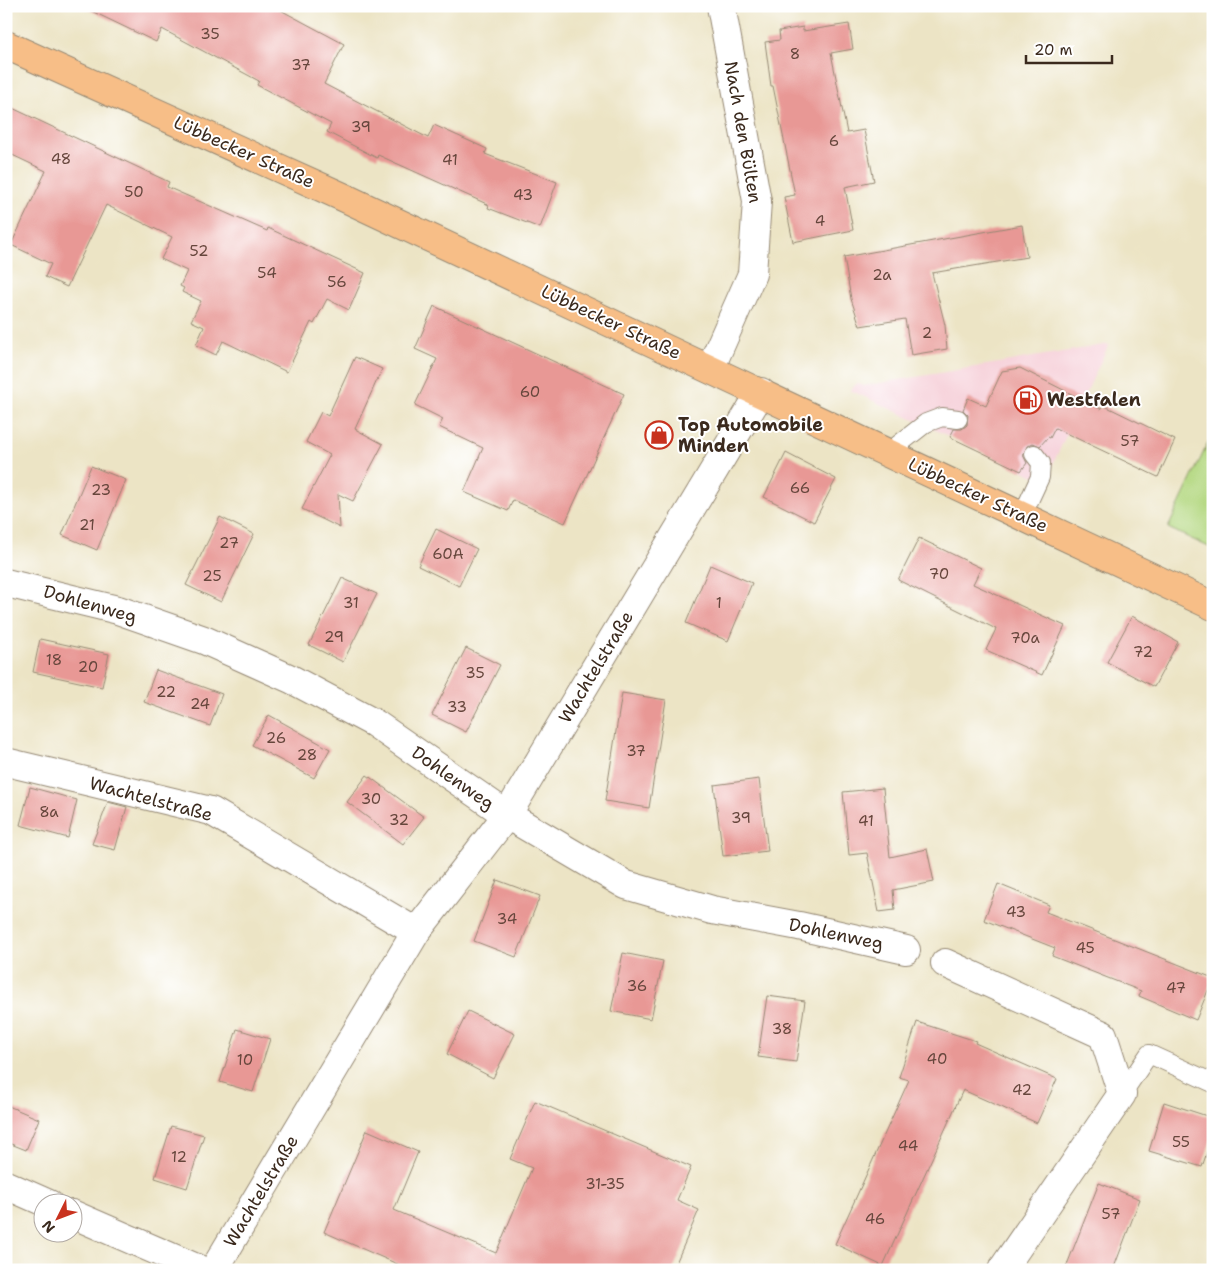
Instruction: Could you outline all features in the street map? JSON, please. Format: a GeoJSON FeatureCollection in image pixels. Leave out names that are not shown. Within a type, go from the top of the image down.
{"type":"FeatureCollection","features":[{"type":"Feature","properties":{"kind":"main road","name":"Lübbecker Straße"},"geometry":{"type":"LineString","coordinates":[[6,45],[352,201],[1213,606]]}},
{"type":"Feature","properties":{"kind":"street","name":"Nach den Bülten"},"geometry":{"type":"LineString","coordinates":[[710,369],[752,274],[757,202],[721,6]]}},
{"type":"Feature","properties":{"kind":"street","name":"Wachtelstraße"},"geometry":{"type":"LineString","coordinates":[[214,1270],[416,932],[507,815],[761,392]]}},
{"type":"Feature","properties":{"kind":"street","name":"Dohlenweg"},"geometry":{"type":"LineString","coordinates":[[6,584],[118,610],[204,640],[291,679],[374,723],[507,815],[626,884],[712,910],[799,926],[906,950]]}},
{"type":"Feature","properties":{"kind":"street","name":"Wachtelstraße"},"geometry":{"type":"LineString","coordinates":[[6,762],[211,811],[416,932]]}},
{"type":"Feature","properties":{"kind":"street"},"geometry":{"type":"LineString","coordinates":[[944,963],[1103,1035],[1122,1094],[1002,1270]]}},
{"type":"Feature","properties":{"kind":"street"},"geometry":{"type":"LineString","coordinates":[[6,1185],[32,1196]]}},
{"type":"Feature","properties":{"kind":"street"},"geometry":{"type":"LineString","coordinates":[[82,1218],[201,1270]]}},
{"type":"Feature","properties":{"kind":"lane"},"geometry":{"type":"LineString","coordinates":[[889,452],[926,424],[942,417],[958,419]]}},
{"type":"Feature","properties":{"kind":"lane"},"geometry":{"type":"LineString","coordinates":[[1022,516],[1040,477],[1041,463],[1034,454]]}},
{"type":"Feature","properties":{"kind":"lane"},"geometry":{"type":"LineString","coordinates":[[1122,1094],[1149,1054],[1213,1083]]}},
{"type":"Feature","properties":{"kind":"shaded area"},"geometry":{"type":"Polygon","coordinates":[[[1109,344],[1045,481],[850,390],[858,383],[863,386],[1109,344]]]}},
{"type":"Feature","properties":{"kind":"green space"},"geometry":{"type":"Polygon","coordinates":[[[1213,432],[1213,549],[1168,528],[1213,432]]]}},
{"type":"Feature","properties":{"kind":"building"},"geometry":{"type":"Polygon","coordinates":[[[81,6],[273,6],[344,44],[324,84],[428,138],[434,125],[487,149],[485,154],[557,182],[540,228],[488,208],[489,205],[378,155],[377,158],[327,132],[331,124],[257,85],[259,81],[162,29],[156,42],[81,6]]]}},
{"type":"Feature","properties":{"kind":"building"},"geometry":{"type":"Polygon","coordinates":[[[849,24],[853,49],[831,53],[847,133],[864,130],[874,181],[845,187],[853,230],[793,242],[784,197],[795,195],[773,86],[771,86],[765,42],[780,40],[779,31],[803,27],[803,31],[849,24]]]}},
{"type":"Feature","properties":{"kind":"building"},"geometry":{"type":"Polygon","coordinates":[[[6,105],[169,182],[167,187],[267,231],[268,228],[365,273],[349,310],[327,299],[314,324],[311,322],[287,372],[223,341],[216,355],[196,345],[204,327],[191,321],[201,301],[182,292],[184,288],[180,286],[187,271],[161,259],[172,237],[106,205],[67,287],[45,277],[51,264],[11,245],[46,171],[6,152],[6,105]]]}},
{"type":"Feature","properties":{"kind":"building"},"geometry":{"type":"Polygon","coordinates":[[[1022,225],[1027,257],[932,273],[945,325],[947,349],[911,355],[905,319],[860,326],[851,299],[844,257],[1022,225]]]}},
{"type":"Feature","properties":{"kind":"building"},"geometry":{"type":"Polygon","coordinates":[[[434,306],[624,394],[565,523],[513,500],[508,511],[464,492],[483,448],[439,427],[443,419],[415,405],[437,359],[415,349],[434,306]]]}},
{"type":"Feature","properties":{"kind":"building"},"geometry":{"type":"Polygon","coordinates":[[[355,357],[382,369],[355,429],[383,444],[353,501],[338,494],[340,528],[302,509],[330,455],[306,442],[321,412],[328,416],[355,357]]]}},
{"type":"Feature","properties":{"kind":"building"},"geometry":{"type":"Polygon","coordinates":[[[1020,368],[1101,409],[1103,405],[1175,440],[1158,477],[1055,428],[1050,438],[1048,437],[1040,446],[1033,443],[1027,446],[1023,455],[1027,463],[1021,471],[950,437],[954,429],[962,429],[967,425],[968,415],[963,410],[968,398],[986,406],[1002,371],[1020,368]]]}},
{"type":"Feature","properties":{"kind":"building"},"geometry":{"type":"Polygon","coordinates":[[[786,453],[836,479],[814,522],[764,497],[786,453]]]}},
{"type":"Feature","properties":{"kind":"building"},"geometry":{"type":"Polygon","coordinates":[[[91,466],[126,480],[97,550],[62,535],[91,466]]]}},
{"type":"Feature","properties":{"kind":"building"},"geometry":{"type":"Polygon","coordinates":[[[220,517],[254,534],[221,602],[186,585],[220,517]]]}},
{"type":"Feature","properties":{"kind":"building"},"geometry":{"type":"Polygon","coordinates":[[[436,529],[477,549],[459,586],[418,566],[436,529]]]}},
{"type":"Feature","properties":{"kind":"building"},"geometry":{"type":"Polygon","coordinates":[[[919,538],[981,568],[973,584],[1065,626],[1042,675],[986,650],[996,629],[898,580],[919,538]]]}},
{"type":"Feature","properties":{"kind":"building"},"geometry":{"type":"Polygon","coordinates":[[[710,565],[752,583],[728,641],[686,623],[710,565]]]}},
{"type":"Feature","properties":{"kind":"building"},"geometry":{"type":"Polygon","coordinates":[[[342,578],[377,594],[343,662],[309,645],[342,578]]]}},
{"type":"Feature","properties":{"kind":"building"},"geometry":{"type":"Polygon","coordinates":[[[1132,616],[1178,642],[1154,687],[1107,662],[1132,616]]]}},
{"type":"Feature","properties":{"kind":"building"},"geometry":{"type":"Polygon","coordinates":[[[40,639],[109,654],[102,687],[33,672],[40,639]]]}},
{"type":"Feature","properties":{"kind":"building"},"geometry":{"type":"Polygon","coordinates":[[[466,648],[500,665],[466,732],[432,715],[466,648]]]}},
{"type":"Feature","properties":{"kind":"building"},"geometry":{"type":"Polygon","coordinates":[[[156,670],[222,694],[210,726],[144,702],[156,670]]]}},
{"type":"Feature","properties":{"kind":"building"},"geometry":{"type":"Polygon","coordinates":[[[622,693],[666,700],[649,808],[605,801],[622,693]]]}},
{"type":"Feature","properties":{"kind":"building"},"geometry":{"type":"Polygon","coordinates":[[[269,715],[330,749],[314,778],[252,745],[269,715]]]}},
{"type":"Feature","properties":{"kind":"building"},"geometry":{"type":"Polygon","coordinates":[[[367,775],[424,817],[403,844],[347,802],[367,775]]]}},
{"type":"Feature","properties":{"kind":"building"},"geometry":{"type":"Polygon","coordinates":[[[759,779],[768,851],[723,856],[714,785],[759,779]]]}},
{"type":"Feature","properties":{"kind":"building"},"geometry":{"type":"Polygon","coordinates":[[[30,787],[77,800],[68,838],[20,825],[30,787]]]}},
{"type":"Feature","properties":{"kind":"building"},"geometry":{"type":"Polygon","coordinates":[[[883,788],[890,857],[927,849],[934,882],[893,890],[895,910],[879,912],[867,853],[849,855],[843,792],[883,788]]]}},
{"type":"Feature","properties":{"kind":"building"},"geometry":{"type":"Polygon","coordinates":[[[108,802],[127,807],[115,850],[92,844],[108,802]]]}},
{"type":"Feature","properties":{"kind":"building"},"geometry":{"type":"Polygon","coordinates":[[[497,880],[540,896],[516,957],[474,941],[497,880]]]}},
{"type":"Feature","properties":{"kind":"building"},"geometry":{"type":"Polygon","coordinates":[[[998,884],[1049,905],[1046,912],[1213,978],[1196,1020],[1139,996],[1141,991],[1052,956],[1055,948],[984,920],[998,884]]]}},
{"type":"Feature","properties":{"kind":"building"},"geometry":{"type":"Polygon","coordinates":[[[623,953],[663,961],[651,1019],[611,1011],[623,953]]]}},
{"type":"Feature","properties":{"kind":"building"},"geometry":{"type":"Polygon","coordinates":[[[767,996],[805,1001],[796,1062],[758,1057],[767,996]]]}},
{"type":"Feature","properties":{"kind":"building"},"geometry":{"type":"Polygon","coordinates":[[[468,1011],[515,1034],[493,1078],[447,1054],[468,1011]]]}},
{"type":"Feature","properties":{"kind":"building"},"geometry":{"type":"Polygon","coordinates":[[[917,1022],[976,1041],[975,1043],[1057,1079],[1037,1123],[963,1090],[883,1266],[835,1244],[909,1080],[899,1077],[917,1022]]]}},
{"type":"Feature","properties":{"kind":"building"},"geometry":{"type":"Polygon","coordinates":[[[237,1029],[270,1039],[253,1092],[220,1082],[237,1029]]]}},
{"type":"Feature","properties":{"kind":"building"},"geometry":{"type":"Polygon","coordinates":[[[535,1101],[691,1167],[677,1200],[699,1210],[673,1270],[411,1270],[324,1232],[367,1130],[418,1152],[394,1210],[496,1253],[532,1168],[510,1159],[535,1101]]]}},
{"type":"Feature","properties":{"kind":"building"},"geometry":{"type":"Polygon","coordinates":[[[1164,1102],[1213,1118],[1213,1134],[1202,1167],[1149,1151],[1164,1102]]]}},
{"type":"Feature","properties":{"kind":"building"},"geometry":{"type":"Polygon","coordinates":[[[6,1105],[39,1119],[26,1150],[6,1142],[6,1105]]]}},
{"type":"Feature","properties":{"kind":"building"},"geometry":{"type":"Polygon","coordinates":[[[171,1126],[204,1135],[187,1188],[155,1178],[171,1126]]]}},
{"type":"Feature","properties":{"kind":"building"},"geometry":{"type":"Polygon","coordinates":[[[1099,1183],[1140,1199],[1113,1270],[1065,1270],[1099,1183]]]}},
{"type":"Feature","properties":{"kind":"place","name":"Westfalen"},"geometry":{"type":"Point","coordinates":[1028,400]}},
{"type":"Feature","properties":{"kind":"place","name":"Top Automobile Minden"},"geometry":{"type":"Point","coordinates":[659,435]}}]}
